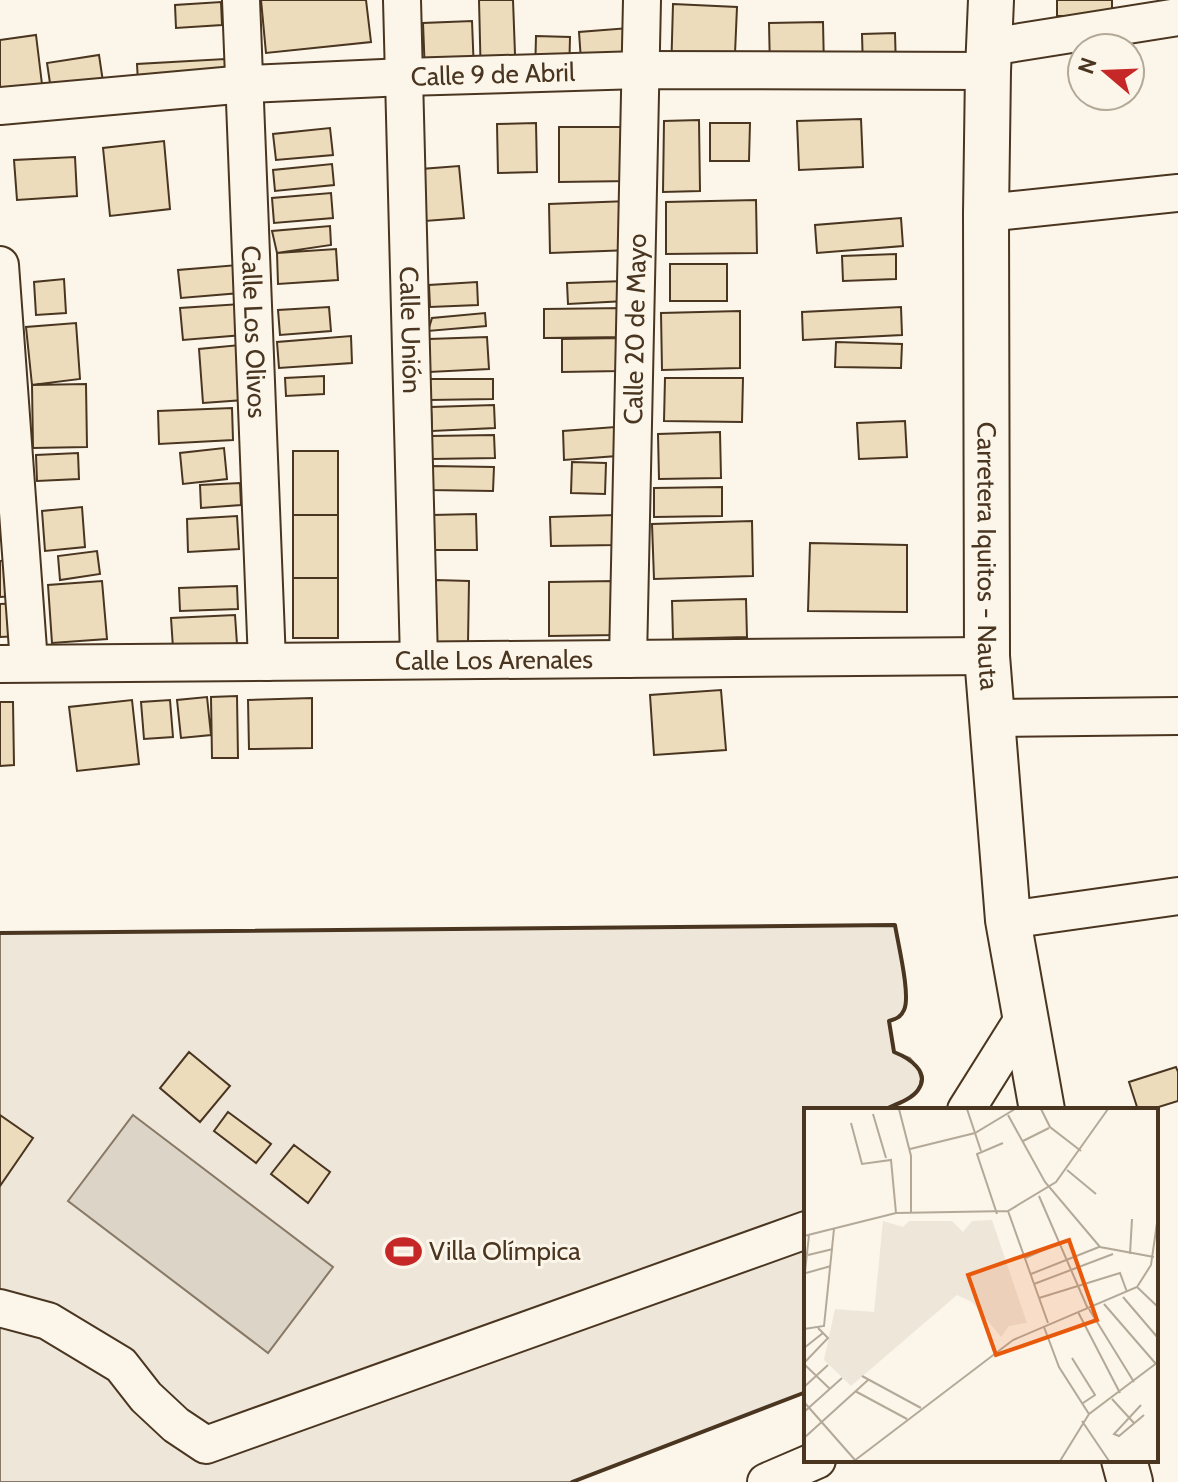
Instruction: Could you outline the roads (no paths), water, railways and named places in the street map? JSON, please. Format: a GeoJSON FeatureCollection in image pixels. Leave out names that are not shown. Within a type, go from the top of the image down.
{"type":"FeatureCollection","features":[{"type":"Feature","properties":{"kind":"main road","name":"Carretera Iquitos - Nauta"},"geometry":{"type":"LineString","coordinates":[[991,0],[986,213],[987,656],[1008,920],[1042,1108]]}},
{"type":"Feature","properties":{"kind":"main road"},"geometry":{"type":"LineString","coordinates":[[1125,1462],[1130,1482]]}},
{"type":"Feature","properties":{"kind":"street","name":"Calle Los Olivos"},"geometry":{"type":"LineString","coordinates":[[241,0],[267,662]]}},
{"type":"Feature","properties":{"kind":"street","name":"Calle Unión"},"geometry":{"type":"LineString","coordinates":[[402,0],[419,660]]}},
{"type":"Feature","properties":{"kind":"street","name":"Calle 20 de Mayo"},"geometry":{"type":"LineString","coordinates":[[628,659],[642,0]]}},
{"type":"Feature","properties":{"kind":"street","name":"Calle 9 de Abril"},"geometry":{"type":"LineString","coordinates":[[0,106],[246,84],[989,59],[1178,17]]}},
{"type":"Feature","properties":{"kind":"street"},"geometry":{"type":"LineString","coordinates":[[986,213],[1178,193]]}},
{"type":"Feature","properties":{"kind":"street"},"geometry":{"type":"LineString","coordinates":[[0,265],[14,664]]}},
{"type":"Feature","properties":{"kind":"street","name":"Calle Los Arenales"},"geometry":{"type":"LineString","coordinates":[[14,664],[987,656]]}},
{"type":"Feature","properties":{"kind":"street"},"geometry":{"type":"LineString","coordinates":[[991,718],[1178,716]]}},
{"type":"Feature","properties":{"kind":"street"},"geometry":{"type":"LineString","coordinates":[[1008,920],[1178,896]]}},
{"type":"Feature","properties":{"kind":"street"},"geometry":{"type":"LineString","coordinates":[[967,1108],[1025,1016]]}},
{"type":"Feature","properties":{"kind":"street"},"geometry":{"type":"LineString","coordinates":[[0,1308],[48,1321],[121,1365],[146,1397],[176,1425],[206,1445],[804,1231]]}},
{"type":"Feature","properties":{"kind":"street"},"geometry":{"type":"LineString","coordinates":[[766,1482],[812,1462]]}},
{"type":"Feature","properties":{"kind":"place","name":"Villa Olímpica"},"geometry":{"type":"Point","coordinates":[403,1251]}}]}
